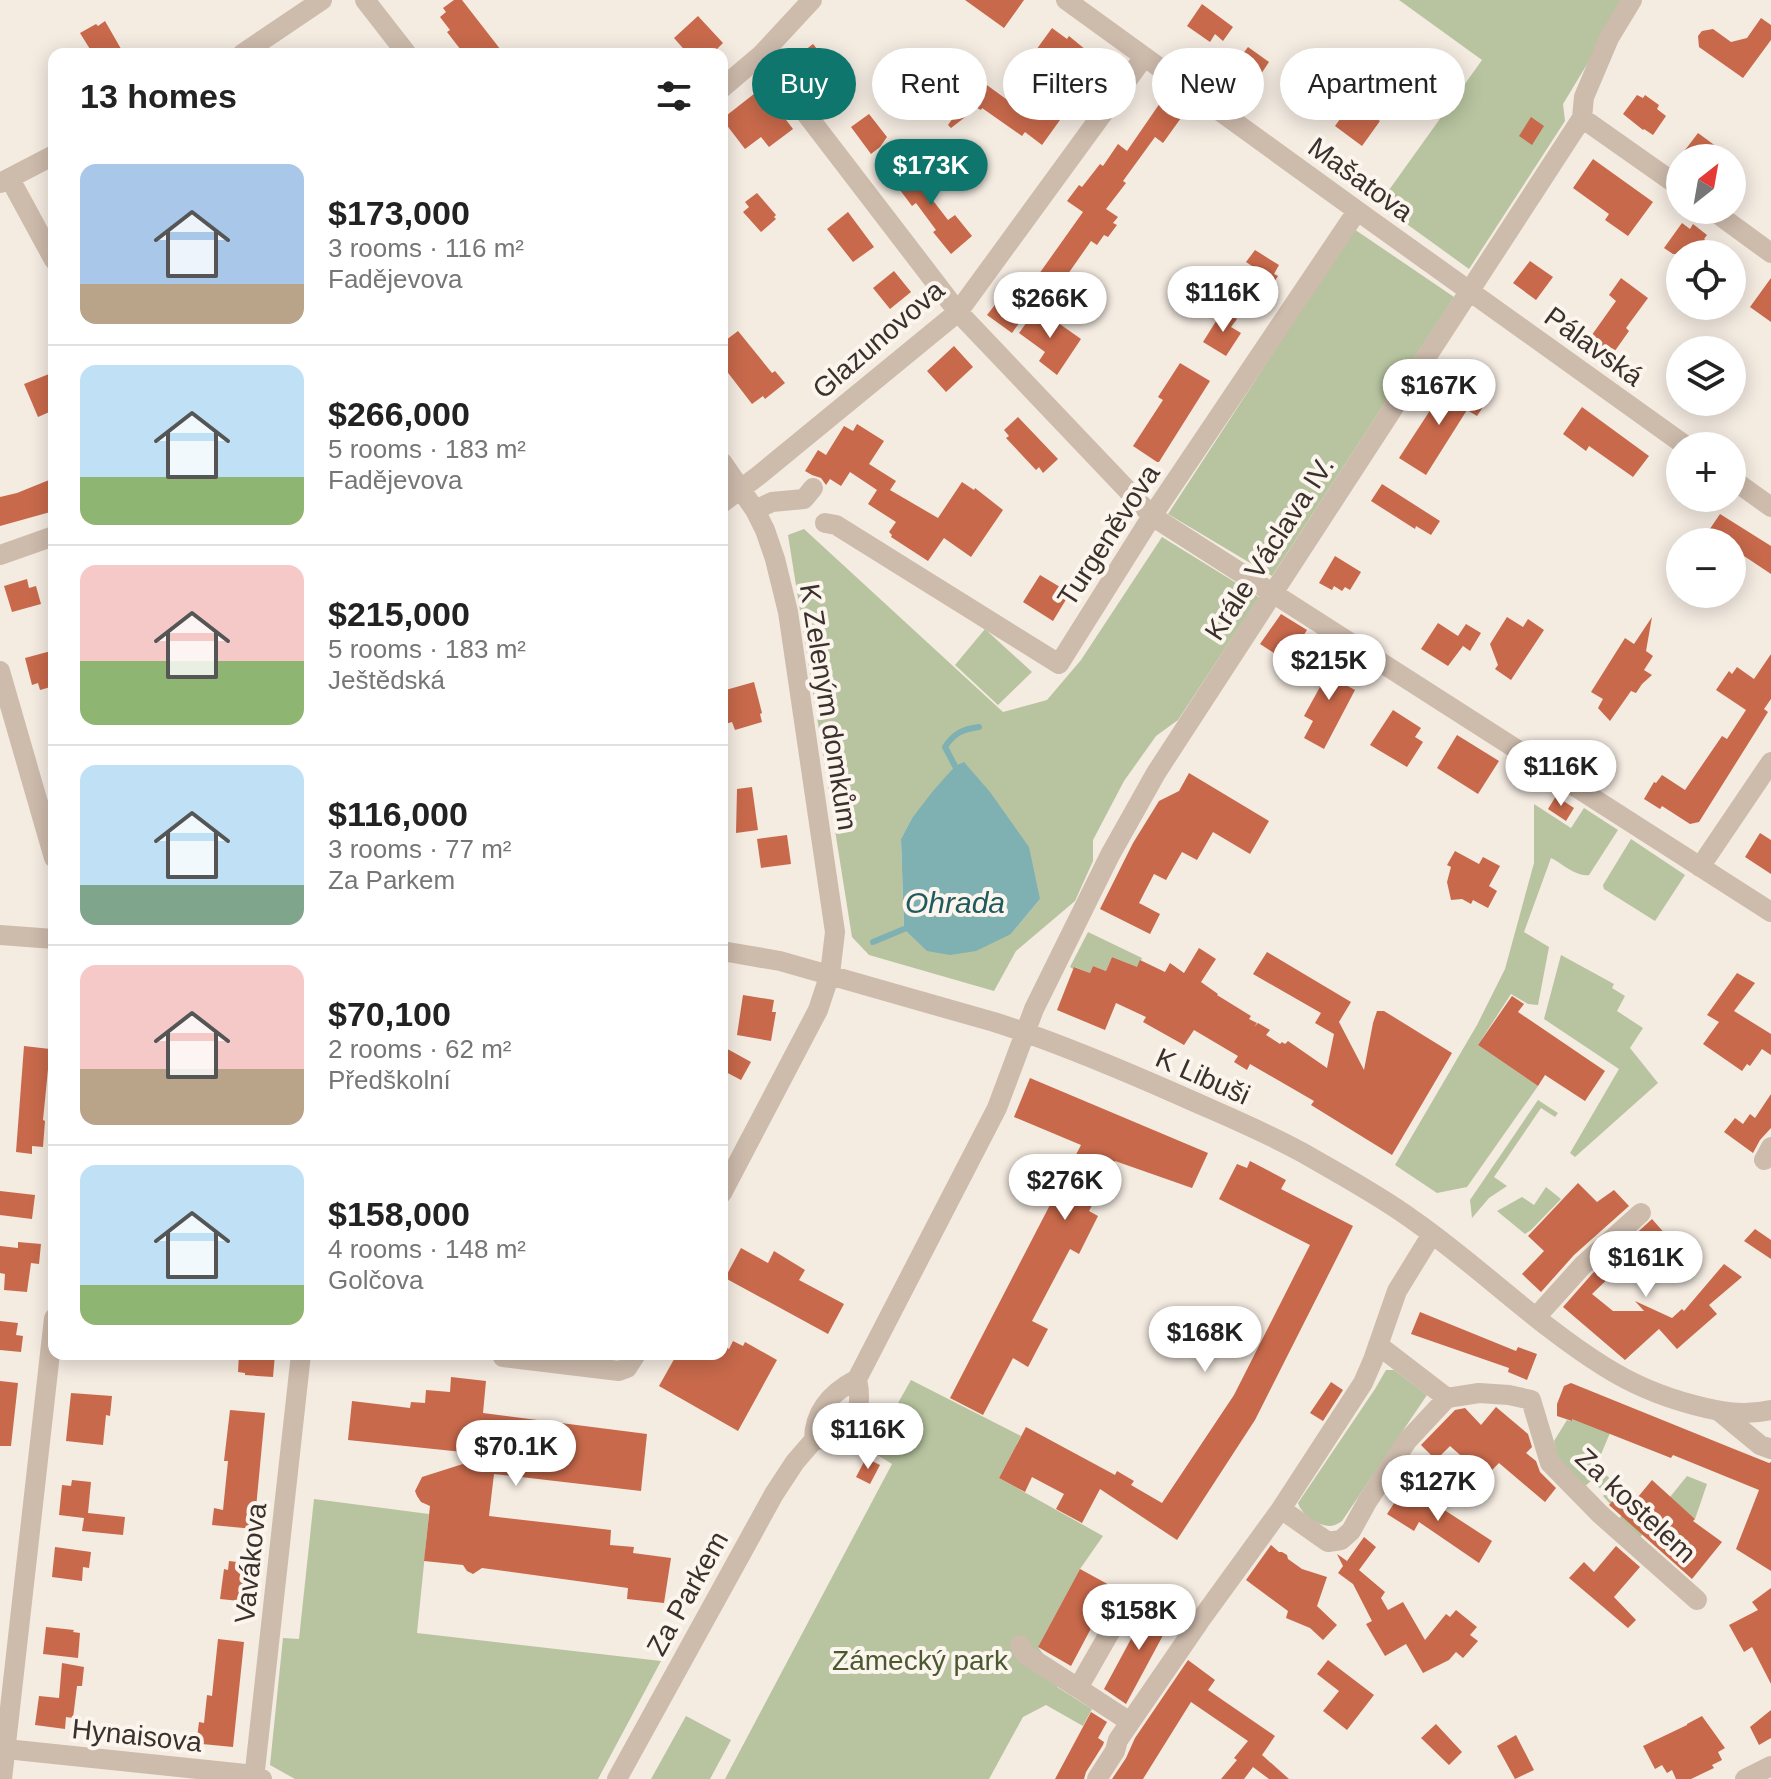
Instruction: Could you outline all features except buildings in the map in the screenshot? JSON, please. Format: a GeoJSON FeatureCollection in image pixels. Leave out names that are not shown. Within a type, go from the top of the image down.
{"type":"FeatureCollection","features":[{"type":"Feature","properties":{"kind":"street"},"geometry":{"type":"LineString","coordinates":[[251,48],[322,0]]}},
{"type":"Feature","properties":{"kind":"street"},"geometry":{"type":"LineString","coordinates":[[365,0],[402,48]]}},
{"type":"Feature","properties":{"kind":"street"},"geometry":{"type":"LineString","coordinates":[[767,48],[812,0]]}},
{"type":"Feature","properties":{"kind":"street","name":"Mašatova"},"geometry":{"type":"LineString","coordinates":[[1066,0],[1469,291]]}},
{"type":"Feature","properties":{"kind":"street","name":"Krále Václava IV."},"geometry":{"type":"LineString","coordinates":[[1025,1031],[1103,869],[1156,773],[1582,118],[1584,97],[1589,85],[1609,38],[1632,0]]}},
{"type":"Feature","properties":{"kind":"street","name":"Glazunovova"},"geometry":{"type":"LineString","coordinates":[[728,499],[958,312],[1144,57]]}},
{"type":"Feature","properties":{"kind":"street"},"geometry":{"type":"LineString","coordinates":[[728,83],[752,63]]}},
{"type":"Feature","properties":{"kind":"street"},"geometry":{"type":"LineString","coordinates":[[1582,118],[1666,177]]}},
{"type":"Feature","properties":{"kind":"street"},"geometry":{"type":"LineString","coordinates":[[811,120],[958,312],[1152,516],[1771,912]]}},
{"type":"Feature","properties":{"kind":"street"},"geometry":{"type":"LineString","coordinates":[[48,158],[5,181],[48,250]]}},
{"type":"Feature","properties":{"kind":"street","name":"Turgeněvova"},"geometry":{"type":"LineString","coordinates":[[825,523],[836,525],[1059,664],[1152,516],[1357,211]]}},
{"type":"Feature","properties":{"kind":"street"},"geometry":{"type":"LineString","coordinates":[[1731,224],[1771,253]]}},
{"type":"Feature","properties":{"kind":"street","name":"Pálavská"},"geometry":{"type":"LineString","coordinates":[[1469,291],[1666,432]]}},
{"type":"Feature","properties":{"kind":"street","name":"K Zeleným domkům"},"geometry":{"type":"LineString","coordinates":[[728,470],[765,530],[788,612],[835,932],[830,974],[818,1010],[728,1182]]}},
{"type":"Feature","properties":{"kind":"street"},"geometry":{"type":"LineString","coordinates":[[755,510],[772,502],[804,499],[813,488]]}},
{"type":"Feature","properties":{"kind":"street"},"geometry":{"type":"LineString","coordinates":[[1746,489],[1771,507]]}},
{"type":"Feature","properties":{"kind":"street"},"geometry":{"type":"LineString","coordinates":[[0,555],[48,538]]}},
{"type":"Feature","properties":{"kind":"street"},"geometry":{"type":"LineString","coordinates":[[0,671],[48,837]]}},
{"type":"Feature","properties":{"kind":"street"},"geometry":{"type":"LineString","coordinates":[[1700,867],[1771,762]]}},
{"type":"Feature","properties":{"kind":"street"},"geometry":{"type":"LineString","coordinates":[[0,935],[48,939]]}},
{"type":"Feature","properties":{"kind":"street","name":"K Libuši"},"geometry":{"type":"LineString","coordinates":[[728,952],[830,974],[1025,1031],[1116,1067],[1273,1138],[1383,1200],[1606,1368],[1677,1400],[1720,1412]]}},
{"type":"Feature","properties":{"kind":"street","name":"Za Parkem"},"geometry":{"type":"LineString","coordinates":[[617,1779],[774,1494],[814,1440],[820,1410],[842,1387],[857,1379],[997,1108],[1025,1031]]}},
{"type":"Feature","properties":{"kind":"street"},"geometry":{"type":"LineString","coordinates":[[1537,1316],[1583,1265],[1641,1213]]}},
{"type":"Feature","properties":{"kind":"street"},"geometry":{"type":"LineString","coordinates":[[1097,1779],[1130,1722],[1281,1509],[1363,1383],[1397,1291],[1432,1234]]}},
{"type":"Feature","properties":{"kind":"street"},"geometry":{"type":"LineString","coordinates":[[1281,1509],[1328,1542],[1341,1540],[1351,1531],[1407,1441],[1447,1398],[1378,1345]]}},
{"type":"Feature","properties":{"kind":"street"},"geometry":{"type":"LineString","coordinates":[[2,1779],[49,1360]]}},
{"type":"Feature","properties":{"kind":"street","name":"Vavákova"},"geometry":{"type":"LineString","coordinates":[[257,1778],[300,1360]]}},
{"type":"Feature","properties":{"kind":"street"},"geometry":{"type":"LineString","coordinates":[[534,1360],[619,1371],[627,1368],[632,1360]]}},
{"type":"Feature","properties":{"kind":"street","name":"Za Parkem"},"geometry":{"type":"LineString","coordinates":[[814,1440],[833,1438],[849,1426],[859,1409],[861,1398],[857,1379]]}},
{"type":"Feature","properties":{"kind":"street","name":"Za kostelem"},"geometry":{"type":"LineString","coordinates":[[1447,1398],[1479,1393],[1531,1400],[1550,1463],[1600,1514],[1697,1600]]}},
{"type":"Feature","properties":{"kind":"street"},"geometry":{"type":"LineString","coordinates":[[1720,1412],[1771,1410]]}},
{"type":"Feature","properties":{"kind":"street"},"geometry":{"type":"LineString","coordinates":[[1720,1412],[1760,1445],[1771,1449]]}},
{"type":"Feature","properties":{"kind":"street"},"geometry":{"type":"LineString","coordinates":[[1078,1688],[1130,1597]]}},
{"type":"Feature","properties":{"kind":"street"},"geometry":{"type":"LineString","coordinates":[[1020,1645],[1025,1654],[1130,1722]]}},
{"type":"Feature","properties":{"kind":"street","name":"Hynaisova"},"geometry":{"type":"LineString","coordinates":[[6,1749],[257,1778]]}},
{"type":"Feature","properties":{"kind":"street"},"geometry":{"type":"LineString","coordinates":[[1745,1779],[1771,1766]]}},
{"type":"Feature","properties":{"kind":"green space"},"geometry":{"type":"Polygon","coordinates":[[[1399,0],[1626,0],[1563,104],[1565,121],[1469,269],[1379,204],[1439,120],[1465,120],[1465,84],[1482,60],[1399,0]]]}},
{"type":"Feature","properties":{"kind":"green space"},"geometry":{"type":"Polygon","coordinates":[[[1354,229],[1454,297],[1272,576],[1168,514],[1354,229]]]}},
{"type":"Feature","properties":{"kind":"green space"},"geometry":{"type":"Polygon","coordinates":[[[804,529],[1003,712],[1047,700],[1081,660],[1162,537],[1259,597],[1178,720],[1156,736],[1124,781],[1093,840],[1093,861],[1075,901],[1016,951],[994,991],[869,955],[852,937],[788,535],[804,529]],[[955,766],[912,818],[901,839],[904,929],[1011,934],[1040,899],[955,766]]]}},
{"type":"Feature","properties":{"kind":"green space"},"geometry":{"type":"Polygon","coordinates":[[[985,629],[1032,672],[998,705],[955,665],[985,629]]]}},
{"type":"Feature","properties":{"kind":"green space"},"geometry":{"type":"Polygon","coordinates":[[[1534,804],[1571,828],[1584,808],[1618,830],[1589,875],[1574,872],[1551,858],[1524,932],[1549,947],[1538,1005],[1528,1004],[1511,994],[1478,1045],[1538,1086],[1467,1187],[1437,1193],[1395,1165],[1477,1025],[1505,969],[1534,863],[1534,804]]]}},
{"type":"Feature","properties":{"kind":"green space"},"geometry":{"type":"Polygon","coordinates":[[[1631,839],[1685,875],[1655,921],[1604,889],[1603,885],[1631,839]]]}},
{"type":"Feature","properties":{"kind":"green space"},"geometry":{"type":"Polygon","coordinates":[[[1088,932],[1142,958],[1121,1005],[1129,964],[1112,957],[1106,971],[1093,966],[1090,973],[1070,967],[1088,932]]]}},
{"type":"Feature","properties":{"kind":"green space"},"geometry":{"type":"Polygon","coordinates":[[[1561,955],[1614,984],[1612,988],[1625,996],[1617,1011],[1643,1028],[1630,1048],[1658,1083],[1575,1157],[1570,1153],[1619,1069],[1544,1019],[1561,955]]]}},
{"type":"Feature","properties":{"kind":"green space"},"geometry":{"type":"Polygon","coordinates":[[[1538,1100],[1558,1113],[1555,1117],[1541,1108],[1494,1177],[1507,1186],[1489,1198],[1472,1218],[1470,1200],[1538,1100]]]}},
{"type":"Feature","properties":{"kind":"green space"},"geometry":{"type":"Polygon","coordinates":[[[1546,1187],[1561,1199],[1525,1234],[1497,1211],[1522,1197],[1534,1205],[1546,1187]]]}},
{"type":"Feature","properties":{"kind":"green space"},"geometry":{"type":"Polygon","coordinates":[[[1386,1370],[1394,1370],[1427,1395],[1342,1521],[1332,1526],[1315,1522],[1298,1503],[1386,1370]]]}},
{"type":"Feature","properties":{"kind":"green space","name":"Zámecký park"},"geometry":{"type":"Polygon","coordinates":[[[911,1380],[1021,1436],[999,1478],[1103,1536],[1080,1569],[1038,1647],[1061,1678],[1057,1687],[1092,1709],[1083,1726],[1046,1705],[1023,1717],[989,1779],[725,1779],[892,1464],[871,1451],[911,1380]]]}},
{"type":"Feature","properties":{"kind":"green space"},"geometry":{"type":"Polygon","coordinates":[[[1574,1415],[1610,1433],[1596,1466],[1655,1519],[1638,1540],[1617,1521],[1628,1508],[1616,1498],[1610,1504],[1592,1480],[1583,1488],[1558,1458],[1554,1441],[1567,1420],[1571,1421],[1574,1415]]]}},
{"type":"Feature","properties":{"kind":"green space"},"geometry":{"type":"Polygon","coordinates":[[[1687,1476],[1707,1484],[1695,1519],[1670,1497],[1687,1476]]]}},
{"type":"Feature","properties":{"kind":"green space"},"geometry":{"type":"Polygon","coordinates":[[[314,1499],[429,1514],[417,1633],[661,1661],[598,1779],[295,1779],[270,1765],[283,1638],[299,1639],[314,1499]]]}},
{"type":"Feature","properties":{"kind":"green space"},"geometry":{"type":"Polygon","coordinates":[[[686,1716],[731,1740],[710,1779],[651,1779],[686,1716]]]}},
{"type":"Feature","properties":{"kind":"water","name":"Ohrada"},"geometry":{"type":"Polygon","coordinates":[[[964,762],[990,792],[1029,847],[1040,899],[1011,934],[976,951],[950,955],[927,951],[904,929],[901,839],[912,818],[933,791],[955,766],[964,762]]]}},
{"type":"Feature","properties":{"kind":"waterway"},"geometry":{"type":"LineString","coordinates":[[955,766],[945,747],[959,732],[979,727]]}},
{"type":"Feature","properties":{"kind":"waterway"},"geometry":{"type":"LineString","coordinates":[[873,942],[904,929]]}}]}
